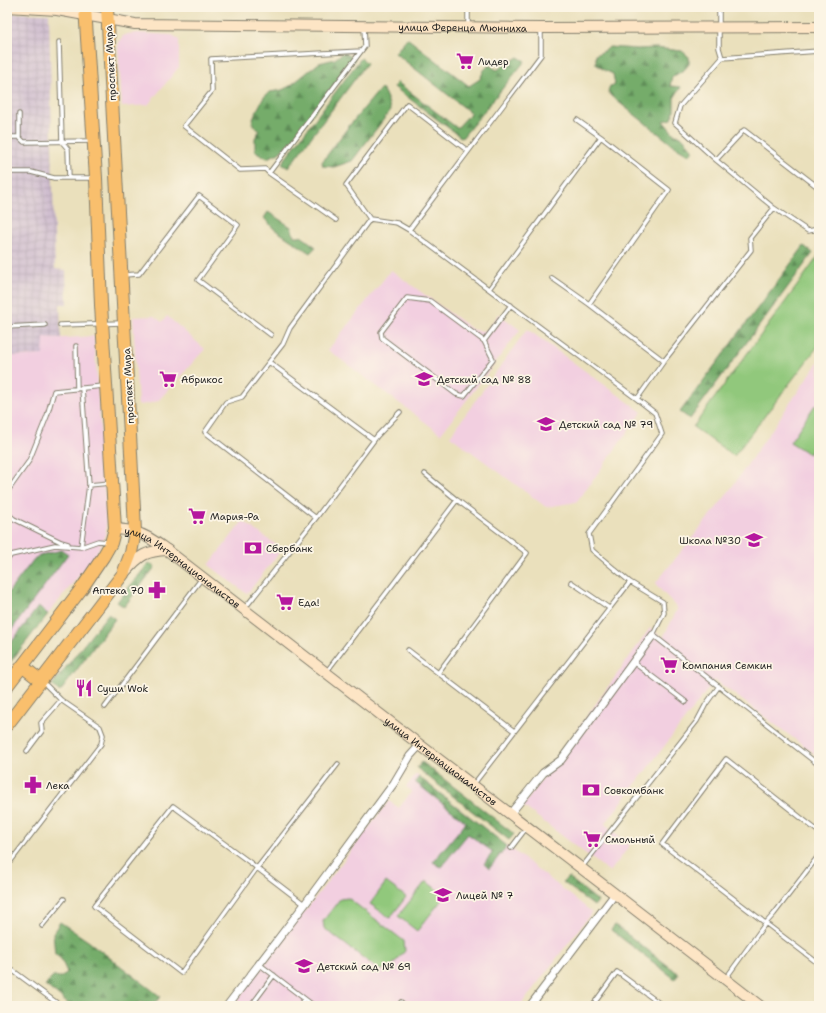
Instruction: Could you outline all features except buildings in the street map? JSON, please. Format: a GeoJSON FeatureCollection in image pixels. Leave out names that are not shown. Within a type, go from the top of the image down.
{"type":"FeatureCollection","features":[{"type":"Feature","properties":{"kind":"main road","name":"проспект Мира"},"geometry":{"type":"LineString","coordinates":[[7,725],[123,574],[131,553],[135,532],[107,7]]}},
{"type":"Feature","properties":{"kind":"main road"},"geometry":{"type":"LineString","coordinates":[[11,679],[82,588],[103,558],[111,542],[115,528],[102,324],[96,178],[85,11]]}},
{"type":"Feature","properties":{"kind":"main road"},"geometry":{"type":"LineString","coordinates":[[101,305],[123,304]]}},
{"type":"Feature","properties":{"kind":"main road"},"geometry":{"type":"LineString","coordinates":[[104,358],[126,357]]}},
{"type":"Feature","properties":{"kind":"main road"},"geometry":{"type":"LineString","coordinates":[[22,666],[41,680]]}},
{"type":"Feature","properties":{"kind":"street","name":"улица Ференца Мюнниха"},"geometry":{"type":"LineString","coordinates":[[7,7],[85,11],[108,19],[135,24],[468,28],[819,27]]}},
{"type":"Feature","properties":{"kind":"street","name":"улица Интернационалистов"},"geometry":{"type":"LineString","coordinates":[[115,528],[135,532],[152,540],[167,550],[473,786],[616,894],[758,1005]]}},
{"type":"Feature","properties":{"kind":"street"},"geometry":{"type":"LineString","coordinates":[[123,574],[143,554],[154,550],[167,550]]}},
{"type":"Feature","properties":{"kind":"street"},"geometry":{"type":"LineString","coordinates":[[510,814],[543,773],[561,760],[652,635]]}},
{"type":"Feature","properties":{"kind":"street"},"geometry":{"type":"LineString","coordinates":[[227,1006],[305,904],[394,783],[410,756],[420,745]]}},
{"type":"Feature","properties":{"kind":"street"},"geometry":{"type":"LineString","coordinates":[[530,1006],[616,894]]}},
{"type":"Feature","properties":{"kind":"lane"},"geometry":{"type":"LineString","coordinates":[[468,7],[468,28]]}},
{"type":"Feature","properties":{"kind":"lane"},"geometry":{"type":"LineString","coordinates":[[718,7],[719,48],[722,58]]}},
{"type":"Feature","properties":{"kind":"lane"},"geometry":{"type":"LineString","coordinates":[[269,172],[365,46],[364,27]]}},
{"type":"Feature","properties":{"kind":"lane"},"geometry":{"type":"LineString","coordinates":[[409,230],[541,56],[541,28]]}},
{"type":"Feature","properties":{"kind":"lane"},"geometry":{"type":"LineString","coordinates":[[59,42],[62,142],[68,149],[69,178]]}},
{"type":"Feature","properties":{"kind":"lane"},"geometry":{"type":"LineString","coordinates":[[819,51],[722,58],[680,106],[675,124],[774,208],[808,230],[819,229]]}},
{"type":"Feature","properties":{"kind":"lane"},"geometry":{"type":"LineString","coordinates":[[336,220],[265,169],[240,170],[184,126],[212,91],[211,59],[361,52]]}},
{"type":"Feature","properties":{"kind":"lane"},"geometry":{"type":"LineString","coordinates":[[7,86],[7,94]]}},
{"type":"Feature","properties":{"kind":"lane"},"geometry":{"type":"LineString","coordinates":[[468,151],[407,104],[346,185],[370,219],[397,223],[409,230],[654,413],[662,434],[589,534],[592,550],[630,582],[663,602],[664,613],[652,635],[819,765]]}},
{"type":"Feature","properties":{"kind":"lane"},"geometry":{"type":"LineString","coordinates":[[19,114],[19,137],[24,142],[93,141]]}},
{"type":"Feature","properties":{"kind":"lane"},"geometry":{"type":"LineString","coordinates":[[577,120],[669,190],[588,304]]}},
{"type":"Feature","properties":{"kind":"lane"},"geometry":{"type":"LineString","coordinates":[[716,160],[744,130],[819,188]]}},
{"type":"Feature","properties":{"kind":"lane"},"geometry":{"type":"LineString","coordinates":[[7,138],[19,137]]}},
{"type":"Feature","properties":{"kind":"lane"},"geometry":{"type":"LineString","coordinates":[[489,289],[601,137]]}},
{"type":"Feature","properties":{"kind":"lane"},"geometry":{"type":"LineString","coordinates":[[7,172],[31,172],[54,178],[96,178]]}},
{"type":"Feature","properties":{"kind":"lane"},"geometry":{"type":"LineString","coordinates":[[122,275],[139,274],[199,196],[238,225],[198,280],[271,335]]}},
{"type":"Feature","properties":{"kind":"lane"},"geometry":{"type":"LineString","coordinates":[[636,399],[751,250],[750,238],[774,208]]}},
{"type":"Feature","properties":{"kind":"lane"},"geometry":{"type":"LineString","coordinates":[[316,518],[204,432],[226,402],[242,397],[283,344],[290,328],[370,219]]}},
{"type":"Feature","properties":{"kind":"lane"},"geometry":{"type":"LineString","coordinates":[[552,278],[664,361]]}},
{"type":"Feature","properties":{"kind":"lane"},"geometry":{"type":"LineString","coordinates":[[407,298],[430,301],[484,341],[492,359],[464,396],[456,394],[382,338],[381,332],[407,298]]}},
{"type":"Feature","properties":{"kind":"lane"},"geometry":{"type":"LineString","coordinates":[[484,341],[511,306]]}},
{"type":"Feature","properties":{"kind":"lane"},"geometry":{"type":"LineString","coordinates":[[60,325],[124,323]]}},
{"type":"Feature","properties":{"kind":"lane"},"geometry":{"type":"LineString","coordinates":[[7,327],[45,325]]}},
{"type":"Feature","properties":{"kind":"lane"},"geometry":{"type":"LineString","coordinates":[[76,346],[77,389]]}},
{"type":"Feature","properties":{"kind":"lane"},"geometry":{"type":"LineString","coordinates":[[269,362],[374,440]]}},
{"type":"Feature","properties":{"kind":"lane"},"geometry":{"type":"LineString","coordinates":[[7,492],[29,461],[47,416],[54,391],[106,386]]}},
{"type":"Feature","properties":{"kind":"lane"},"geometry":{"type":"LineString","coordinates":[[81,547],[89,485],[82,388]]}},
{"type":"Feature","properties":{"kind":"lane"},"geometry":{"type":"LineString","coordinates":[[244,609],[316,518],[374,440],[400,412]]}},
{"type":"Feature","properties":{"kind":"lane"},"geometry":{"type":"LineString","coordinates":[[425,474],[527,553],[438,673]]}},
{"type":"Feature","properties":{"kind":"lane"},"geometry":{"type":"LineString","coordinates":[[89,485],[112,482]]}},
{"type":"Feature","properties":{"kind":"lane"},"geometry":{"type":"LineString","coordinates":[[326,672],[457,500]]}},
{"type":"Feature","properties":{"kind":"lane"},"geometry":{"type":"LineString","coordinates":[[7,513],[14,519],[61,542],[81,547]]}},
{"type":"Feature","properties":{"kind":"lane"},"geometry":{"type":"LineString","coordinates":[[7,560],[11,555],[55,545],[81,547],[98,541],[111,542]]}},
{"type":"Feature","properties":{"kind":"lane"},"geometry":{"type":"LineString","coordinates":[[105,707],[203,577]]}},
{"type":"Feature","properties":{"kind":"lane"},"geometry":{"type":"LineString","coordinates":[[571,582],[609,608]]}},
{"type":"Feature","properties":{"kind":"lane"},"geometry":{"type":"LineString","coordinates":[[473,786],[630,582]]}},
{"type":"Feature","properties":{"kind":"lane"},"geometry":{"type":"LineString","coordinates":[[408,650],[514,731]]}},
{"type":"Feature","properties":{"kind":"lane"},"geometry":{"type":"LineString","coordinates":[[633,662],[686,702]]}},
{"type":"Feature","properties":{"kind":"lane"},"geometry":{"type":"LineString","coordinates":[[7,866],[101,744],[103,735],[100,727],[61,700],[41,680]]}},
{"type":"Feature","properties":{"kind":"lane"},"geometry":{"type":"LineString","coordinates":[[581,868],[697,721],[706,704],[719,686]]}},
{"type":"Feature","properties":{"kind":"lane"},"geometry":{"type":"LineString","coordinates":[[27,751],[42,731],[41,723],[61,700]]}},
{"type":"Feature","properties":{"kind":"lane"},"geometry":{"type":"LineString","coordinates":[[819,832],[726,759],[662,844],[819,964]]}},
{"type":"Feature","properties":{"kind":"lane"},"geometry":{"type":"LineString","coordinates":[[305,904],[257,868],[172,806],[94,906],[181,973],[257,868],[338,764]]}},
{"type":"Feature","properties":{"kind":"lane"},"geometry":{"type":"LineString","coordinates":[[510,848],[527,827]]}},
{"type":"Feature","properties":{"kind":"lane"},"geometry":{"type":"LineString","coordinates":[[725,979],[765,924],[819,855]]}},
{"type":"Feature","properties":{"kind":"lane"},"geometry":{"type":"LineString","coordinates":[[42,926],[64,899]]}},
{"type":"Feature","properties":{"kind":"lane"},"geometry":{"type":"LineString","coordinates":[[259,964],[314,1006]]}},
{"type":"Feature","properties":{"kind":"lane"},"geometry":{"type":"LineString","coordinates":[[12,970],[61,1006]]}},
{"type":"Feature","properties":{"kind":"lane"},"geometry":{"type":"LineString","coordinates":[[592,1006],[617,972],[663,1006]]}},
{"type":"Feature","properties":{"kind":"lane"},"geometry":{"type":"LineString","coordinates":[[252,1006],[274,975]]}},
{"type":"Feature","properties":{"kind":"lane"},"geometry":{"type":"LineString","coordinates":[[299,1006],[304,999]]}},
{"type":"Feature","properties":{"kind":"lane"},"geometry":{"type":"LineString","coordinates":[[401,1002],[405,1006]]}},
{"type":"Feature","properties":{"kind":"shaded area"},"geometry":{"type":"Polygon","coordinates":[[[7,13],[49,14],[55,269],[66,270],[67,304],[60,304],[61,338],[44,337],[43,355],[7,356],[7,13]]]}},
{"type":"Feature","properties":{"kind":"shaded area"},"geometry":{"type":"Polygon","coordinates":[[[138,33],[172,35],[179,39],[179,67],[148,105],[122,107],[118,47],[119,41],[123,36],[138,33]]]}},
{"type":"Feature","properties":{"kind":"shaded area","name":"Детский сад № 88"},"geometry":{"type":"Polygon","coordinates":[[[391,270],[473,330],[486,331],[499,314],[520,330],[441,434],[328,350],[391,270]]]}},
{"type":"Feature","properties":{"kind":"shaded area"},"geometry":{"type":"Polygon","coordinates":[[[154,316],[162,322],[167,316],[205,349],[158,401],[138,405],[133,317],[154,316]]]}},
{"type":"Feature","properties":{"kind":"shaded area","name":"Детский сад № 79"},"geometry":{"type":"Polygon","coordinates":[[[527,329],[642,412],[577,502],[546,507],[450,436],[527,329]]]}},
{"type":"Feature","properties":{"kind":"shaded area"},"geometry":{"type":"Polygon","coordinates":[[[94,336],[106,512],[106,534],[95,556],[7,667],[7,356],[43,355],[43,337],[65,338],[94,336]]]}},
{"type":"Feature","properties":{"kind":"shaded area","name":"Школа №30"},"geometry":{"type":"Polygon","coordinates":[[[819,361],[819,757],[715,680],[605,824],[630,845],[610,872],[523,806],[650,628],[663,638],[677,610],[677,607],[655,584],[725,497],[819,361]]]}},
{"type":"Feature","properties":{"kind":"shaded area"},"geometry":{"type":"Polygon","coordinates":[[[243,521],[282,549],[247,594],[209,565],[243,521]]]}},
{"type":"Feature","properties":{"kind":"shaded area","name":"Лицей № 7"},"geometry":{"type":"Polygon","coordinates":[[[416,774],[592,912],[520,1006],[233,1006],[389,801],[399,808],[412,791],[406,787],[416,774]]]}},
{"type":"Feature","properties":{"kind":"green space"},"geometry":{"type":"Polygon","coordinates":[[[407,38],[469,86],[480,79],[484,70],[489,65],[497,70],[518,57],[525,61],[462,138],[394,87],[397,82],[457,128],[471,113],[395,53],[407,38]]]}},
{"type":"Feature","properties":{"kind":"green space"},"geometry":{"type":"Polygon","coordinates":[[[609,47],[637,49],[656,48],[682,51],[689,57],[689,64],[684,70],[672,77],[670,86],[681,87],[674,98],[674,111],[672,119],[663,121],[675,135],[681,136],[693,149],[690,155],[673,145],[611,96],[608,91],[610,86],[615,85],[613,74],[596,64],[596,55],[609,47]]]}},
{"type":"Feature","properties":{"kind":"green space"},"geometry":{"type":"Polygon","coordinates":[[[344,52],[355,59],[291,142],[279,153],[267,158],[255,151],[255,138],[259,131],[252,122],[264,97],[270,92],[282,90],[290,86],[319,63],[335,59],[344,52]]]}},
{"type":"Feature","properties":{"kind":"green space"},"geometry":{"type":"Polygon","coordinates":[[[361,58],[367,63],[288,168],[282,163],[361,58]]]}},
{"type":"Feature","properties":{"kind":"green space"},"geometry":{"type":"Polygon","coordinates":[[[381,88],[387,99],[390,111],[352,161],[334,167],[323,166],[322,162],[349,126],[381,88]]]}},
{"type":"Feature","properties":{"kind":"green space"},"geometry":{"type":"Polygon","coordinates":[[[268,212],[291,227],[294,236],[301,236],[316,247],[310,253],[274,229],[264,218],[268,212]]]}},
{"type":"Feature","properties":{"kind":"green space"},"geometry":{"type":"Polygon","coordinates":[[[804,246],[813,253],[690,419],[680,412],[804,246]]]}},
{"type":"Feature","properties":{"kind":"green space"},"geometry":{"type":"Polygon","coordinates":[[[819,255],[819,345],[734,456],[693,427],[819,255]]]}},
{"type":"Feature","properties":{"kind":"green space"},"geometry":{"type":"Polygon","coordinates":[[[815,405],[819,407],[819,440],[809,454],[790,442],[815,405]]]}},
{"type":"Feature","properties":{"kind":"green space"},"geometry":{"type":"Polygon","coordinates":[[[62,550],[68,554],[7,636],[7,594],[34,559],[40,555],[62,550]]]}},
{"type":"Feature","properties":{"kind":"green space"},"geometry":{"type":"Polygon","coordinates":[[[149,563],[155,567],[124,607],[117,602],[149,563]]]}},
{"type":"Feature","properties":{"kind":"green space"},"geometry":{"type":"Polygon","coordinates":[[[38,607],[48,614],[7,665],[7,648],[38,607]]]}},
{"type":"Feature","properties":{"kind":"green space"},"geometry":{"type":"Polygon","coordinates":[[[108,614],[115,619],[60,692],[52,685],[108,614]]]}},
{"type":"Feature","properties":{"kind":"green space"},"geometry":{"type":"Polygon","coordinates":[[[422,762],[514,834],[509,840],[417,768],[422,762]]]}},
{"type":"Feature","properties":{"kind":"green space"},"geometry":{"type":"Polygon","coordinates":[[[419,777],[507,846],[489,869],[484,864],[493,852],[468,834],[441,867],[433,862],[466,822],[415,782],[419,777]]]}},
{"type":"Feature","properties":{"kind":"green space"},"geometry":{"type":"Polygon","coordinates":[[[568,877],[598,901],[594,906],[563,882],[568,877]]]}},
{"type":"Feature","properties":{"kind":"green space"},"geometry":{"type":"Polygon","coordinates":[[[426,881],[445,896],[417,931],[398,916],[426,881]]]}},
{"type":"Feature","properties":{"kind":"green space"},"geometry":{"type":"Polygon","coordinates":[[[386,882],[406,897],[390,918],[370,904],[386,882]]]}},
{"type":"Feature","properties":{"kind":"green space"},"geometry":{"type":"Polygon","coordinates":[[[348,898],[404,941],[405,951],[389,969],[379,970],[324,928],[323,921],[340,899],[348,898]]]}},
{"type":"Feature","properties":{"kind":"green space"},"geometry":{"type":"Polygon","coordinates":[[[60,922],[88,941],[161,997],[152,1005],[140,1002],[136,1006],[71,1006],[45,985],[53,977],[62,977],[67,972],[61,959],[55,954],[53,933],[60,922]]]}},
{"type":"Feature","properties":{"kind":"green space"},"geometry":{"type":"Polygon","coordinates":[[[615,925],[679,974],[675,979],[611,930],[615,925]]]}},
{"type":"Feature","properties":{"kind":"place","name":"Лидер"},"geometry":{"type":"Point","coordinates":[465,61]}},
{"type":"Feature","properties":{"kind":"place","name":"Абрикос"},"geometry":{"type":"Point","coordinates":[168,379]}},
{"type":"Feature","properties":{"kind":"place","name":"Детский сад № 88"},"geometry":{"type":"Point","coordinates":[424,379]}},
{"type":"Feature","properties":{"kind":"place","name":"Детский сад № 79"},"geometry":{"type":"Point","coordinates":[546,424]}},
{"type":"Feature","properties":{"kind":"place","name":"Мария-Ра"},"geometry":{"type":"Point","coordinates":[197,516]}},
{"type":"Feature","properties":{"kind":"place","name":"Школа №30"},"geometry":{"type":"Point","coordinates":[754,540]}},
{"type":"Feature","properties":{"kind":"place","name":"Сбербанк"},"geometry":{"type":"Point","coordinates":[253,548]}},
{"type":"Feature","properties":{"kind":"place","name":"Аптека 70"},"geometry":{"type":"Point","coordinates":[157,590]}},
{"type":"Feature","properties":{"kind":"place","name":"Еда!"},"geometry":{"type":"Point","coordinates":[285,602]}},
{"type":"Feature","properties":{"kind":"place","name":"Компания Семкин"},"geometry":{"type":"Point","coordinates":[669,665]}},
{"type":"Feature","properties":{"kind":"place","name":"Суши Wok"},"geometry":{"type":"Point","coordinates":[84,688]}},
{"type":"Feature","properties":{"kind":"place","name":"Лека"},"geometry":{"type":"Point","coordinates":[33,785]}},
{"type":"Feature","properties":{"kind":"place","name":"Совкомбанк"},"geometry":{"type":"Point","coordinates":[591,790]}},
{"type":"Feature","properties":{"kind":"place","name":"Смольный"},"geometry":{"type":"Point","coordinates":[592,839]}},
{"type":"Feature","properties":{"kind":"place","name":"Лицей № 7"},"geometry":{"type":"Point","coordinates":[443,895]}},
{"type":"Feature","properties":{"kind":"place","name":"Детский сад № 69"},"geometry":{"type":"Point","coordinates":[304,966]}}]}
